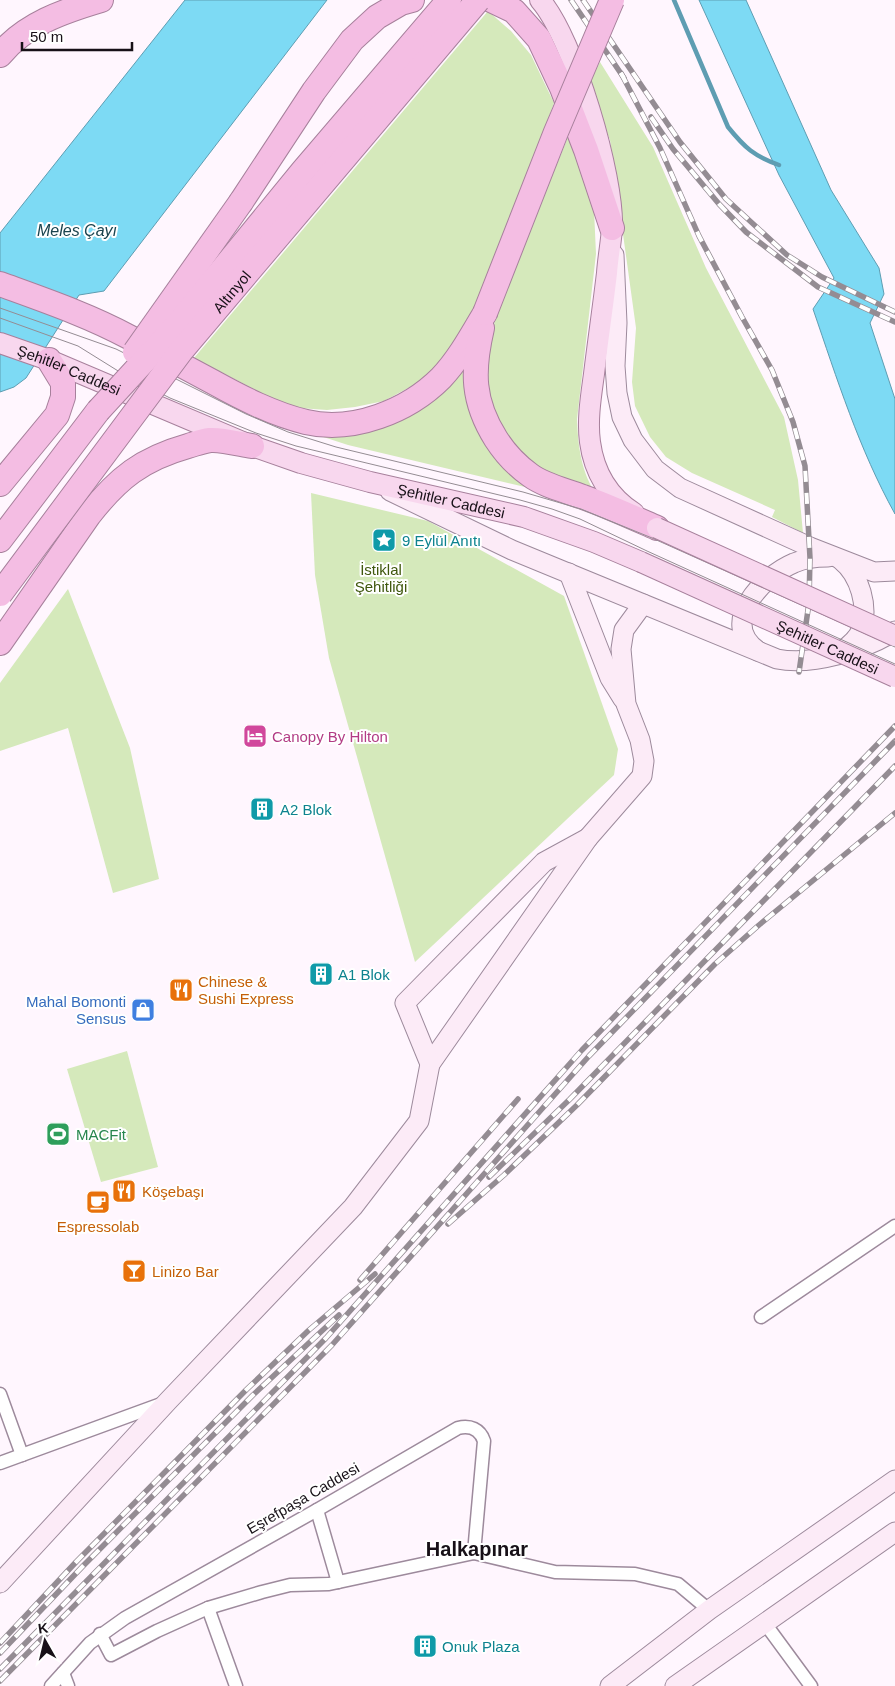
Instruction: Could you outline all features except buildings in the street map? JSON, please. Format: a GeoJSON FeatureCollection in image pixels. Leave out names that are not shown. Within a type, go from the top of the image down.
{"type":"FeatureCollection","features":[{"type":"Feature","properties":{"kind":"highway"},"geometry":{"type":"LineString","coordinates":[[0,55],[8,45],[35,25],[72,9],[101,0]]}},
{"type":"Feature","properties":{"kind":"highway"},"geometry":{"type":"LineString","coordinates":[[98,411],[123,369],[241,202],[314,91],[352,40],[377,17],[401,3],[412,0]]}},
{"type":"Feature","properties":{"kind":"highway","name":"Altınyol"},"geometry":{"type":"LineString","coordinates":[[0,540],[98,411],[178,324],[302,172],[449,0]]}},
{"type":"Feature","properties":{"kind":"highway","name":"Altınyol"},"geometry":{"type":"LineString","coordinates":[[0,594],[181,351],[478,0]]}},
{"type":"Feature","properties":{"kind":"highway"},"geometry":{"type":"LineString","coordinates":[[491,0],[514,11],[539,39],[562,88],[586,150],[612,228]]}},
{"type":"Feature","properties":{"kind":"highway"},"geometry":{"type":"LineString","coordinates":[[0,284],[70,310],[127,336],[249,401],[308,422],[335,424],[362,421],[384,415],[404,406],[424,393],[442,376],[461,353],[485,312],[556,132],[612,0]]}},
{"type":"Feature","properties":{"kind":"highway"},"geometry":{"type":"LineString","coordinates":[[485,312],[475,366],[478,400],[485,421],[511,460],[544,483],[609,506],[657,528]]}},
{"type":"Feature","properties":{"kind":"highway"},"geometry":{"type":"LineString","coordinates":[[0,484],[57,414],[64,397],[63,383],[49,360]]}},
{"type":"Feature","properties":{"kind":"highway"},"geometry":{"type":"LineString","coordinates":[[0,643],[89,515],[104,496],[123,478],[144,463],[179,449],[211,440],[252,446]]}},
{"type":"Feature","properties":{"kind":"main road"},"geometry":{"type":"LineString","coordinates":[[540,0],[567,46],[590,111],[604,162],[610,195],[617,284],[615,366],[622,418],[633,440],[655,469],[680,488],[837,559],[874,572],[895,571]]}},
{"type":"Feature","properties":{"kind":"main road"},"geometry":{"type":"LineString","coordinates":[[612,228],[591,400],[590,441],[598,470],[609,491],[627,509],[657,528],[895,636]]}},
{"type":"Feature","properties":{"kind":"main road","name":"Şehitler Caddesi"},"geometry":{"type":"LineString","coordinates":[[0,343],[49,360],[252,446],[301,463],[370,482],[524,518],[594,542],[895,677]]}},
{"type":"Feature","properties":{"kind":"main road"},"geometry":{"type":"LineString","coordinates":[[370,482],[512,550],[777,659],[794,661],[835,655],[866,645],[895,630]]}},
{"type":"Feature","properties":{"kind":"main road"},"geometry":{"type":"LineString","coordinates":[[762,654],[748,642],[743,630],[746,607],[755,591],[775,573],[795,562],[816,557],[837,559],[848,566],[857,581],[863,602],[863,618],[857,636],[844,650],[835,655]]}},
{"type":"Feature","properties":{"kind":"main road"},"geometry":{"type":"LineString","coordinates":[[0,1583],[353,1207],[419,1121],[430,1064],[588,838],[642,776],[644,761],[640,740],[626,704],[610,678],[568,573]]}},
{"type":"Feature","properties":{"kind":"main road"},"geometry":{"type":"LineString","coordinates":[[626,704],[621,649],[624,630],[643,604]]}},
{"type":"Feature","properties":{"kind":"main road"},"geometry":{"type":"LineString","coordinates":[[430,1064],[405,1003],[544,862],[588,838]]}},
{"type":"Feature","properties":{"kind":"main road"},"geometry":{"type":"LineString","coordinates":[[610,1686],[709,1610],[895,1480]]}},
{"type":"Feature","properties":{"kind":"main road"},"geometry":{"type":"LineString","coordinates":[[675,1686],[895,1532]]}},
{"type":"Feature","properties":{"kind":"street"},"geometry":{"type":"LineString","coordinates":[[761,1316],[895,1226]]}},
{"type":"Feature","properties":{"kind":"street"},"geometry":{"type":"LineString","coordinates":[[0,1394],[22,1455]]}},
{"type":"Feature","properties":{"kind":"street"},"geometry":{"type":"LineString","coordinates":[[0,1463],[168,1402]]}},
{"type":"Feature","properties":{"kind":"street","name":"Eşrefpaşa Caddesi"},"geometry":{"type":"LineString","coordinates":[[51,1686],[100,1634],[124,1618],[317,1510],[458,1428],[473,1428],[480,1432],[484,1441],[474,1553]]}},
{"type":"Feature","properties":{"kind":"street"},"geometry":{"type":"LineString","coordinates":[[317,1510],[338,1582]]}},
{"type":"Feature","properties":{"kind":"street"},"geometry":{"type":"LineString","coordinates":[[100,1634],[111,1655],[208,1608],[290,1585],[338,1582],[474,1553],[555,1572],[635,1574],[678,1584],[709,1610]]}},
{"type":"Feature","properties":{"kind":"street"},"geometry":{"type":"LineString","coordinates":[[208,1608],[236,1686]]}},
{"type":"Feature","properties":{"kind":"street"},"geometry":{"type":"LineString","coordinates":[[764,1622],[811,1686]]}},
{"type":"Feature","properties":{"kind":"street"},"geometry":{"type":"LineString","coordinates":[[63,1673],[68,1686]]}},
{"type":"Feature","properties":{"kind":"green space"},"geometry":{"type":"Polygon","coordinates":[[[488,11],[511,31],[531,55],[554,103],[471,322],[432,373],[384,401],[327,410],[299,408],[271,398],[194,358],[488,11]]]}},
{"type":"Feature","properties":{"kind":"green space"},"geometry":{"type":"Polygon","coordinates":[[[600,62],[653,147],[706,268],[784,417],[798,480],[803,533],[772,517],[775,510],[692,473],[666,457],[650,437],[635,406],[632,382],[636,328],[610,140],[588,86],[600,62]]]}},
{"type":"Feature","properties":{"kind":"green space"},"geometry":{"type":"Polygon","coordinates":[[[568,137],[576,151],[594,210],[596,254],[577,419],[581,459],[587,478],[597,496],[541,474],[499,428],[490,402],[487,379],[488,359],[496,313],[568,137]]]}},
{"type":"Feature","properties":{"kind":"green space"},"geometry":{"type":"Polygon","coordinates":[[[461,369],[463,370],[469,408],[478,432],[499,463],[526,485],[525,487],[348,445],[308,432],[332,432],[461,369]]]}},
{"type":"Feature","properties":{"kind":"green space","name":"İstiklal Şehitliği"},"geometry":{"type":"Polygon","coordinates":[[[311,493],[428,521],[564,596],[618,749],[614,775],[415,962],[329,658],[315,575],[311,493]]]}},
{"type":"Feature","properties":{"kind":"green space"},"geometry":{"type":"Polygon","coordinates":[[[68,589],[130,748],[159,879],[113,893],[68,728],[0,751],[0,683],[68,589]]]}},
{"type":"Feature","properties":{"kind":"green space"},"geometry":{"type":"Polygon","coordinates":[[[127,1051],[158,1167],[101,1182],[67,1069],[127,1051]]]}},
{"type":"Feature","properties":{"kind":"water","name":"Meles Çayı"},"geometry":{"type":"Polygon","coordinates":[[[185,0],[327,0],[104,291],[79,295],[26,378],[14,387],[0,392],[0,233],[185,0]]]}},
{"type":"Feature","properties":{"kind":"water"},"geometry":{"type":"Polygon","coordinates":[[[699,0],[746,0],[831,190],[879,268],[884,294],[870,323],[895,399],[895,514],[870,464],[860,439],[813,309],[834,278],[779,175],[699,0]]]}},
{"type":"Feature","properties":{"kind":"waterway"},"geometry":{"type":"LineString","coordinates":[[674,0],[728,127],[750,150],[779,165]]}},
{"type":"Feature","properties":{"kind":"tram line"},"geometry":{"type":"LineString","coordinates":[[0,308],[116,349],[246,414],[288,432],[336,447],[523,492],[581,509],[652,538],[895,647]]}},
{"type":"Feature","properties":{"kind":"tram line"},"geometry":{"type":"LineString","coordinates":[[0,318],[78,346],[123,374],[170,398],[256,433],[296,446],[520,500],[580,519],[895,664]]}},
{"type":"Feature","properties":{"kind":"railway"},"geometry":{"type":"LineString","coordinates":[[571,0],[624,78]]}},
{"type":"Feature","properties":{"kind":"railway"},"geometry":{"type":"LineString","coordinates":[[583,0],[680,142],[726,199],[787,255],[822,277],[895,312]]}},
{"type":"Feature","properties":{"kind":"railway"},"geometry":{"type":"LineString","coordinates":[[621,73],[660,148],[699,236],[772,370],[793,422],[805,466],[810,558],[809,603],[799,672]]}},
{"type":"Feature","properties":{"kind":"railway"},"geometry":{"type":"LineString","coordinates":[[651,117],[673,149],[719,204],[746,232],[818,287],[895,322]]}},
{"type":"Feature","properties":{"kind":"railway"},"geometry":{"type":"LineString","coordinates":[[0,1669],[326,1338],[582,1050],[895,726]]}},
{"type":"Feature","properties":{"kind":"railway"},"geometry":{"type":"LineString","coordinates":[[0,1681],[332,1345],[589,1056],[895,741]]}},
{"type":"Feature","properties":{"kind":"railway"},"geometry":{"type":"LineString","coordinates":[[489,1177],[570,1099],[895,766]]}},
{"type":"Feature","properties":{"kind":"railway"},"geometry":{"type":"LineString","coordinates":[[448,1224],[504,1175],[577,1105],[715,964],[759,925],[895,813]]}},
{"type":"Feature","properties":{"kind":"railway"},"geometry":{"type":"LineString","coordinates":[[360,1280],[518,1099]]}},
{"type":"Feature","properties":{"kind":"railway"},"geometry":{"type":"LineString","coordinates":[[0,1643],[76,1562],[246,1390],[309,1330],[375,1274]]}},
{"type":"Feature","properties":{"kind":"railway"},"geometry":{"type":"LineString","coordinates":[[0,1653],[83,1566],[253,1395],[339,1315]]}},
{"type":"Feature","properties":{"kind":"place","name":"9 Eylül Anıtı"},"geometry":{"type":"Point","coordinates":[384,540]}},
{"type":"Feature","properties":{"kind":"place","name":"Canopy By Hilton"},"geometry":{"type":"Point","coordinates":[255,736]}},
{"type":"Feature","properties":{"kind":"place","name":"A2 Blok"},"geometry":{"type":"Point","coordinates":[262,809]}},
{"type":"Feature","properties":{"kind":"place","name":"A1 Blok"},"geometry":{"type":"Point","coordinates":[321,974]}},
{"type":"Feature","properties":{"kind":"place","name":"Chinese & Sushi Express"},"geometry":{"type":"Point","coordinates":[181,990]}},
{"type":"Feature","properties":{"kind":"place","name":"Mahal Bomonti Sensus"},"geometry":{"type":"Point","coordinates":[143,1010]}},
{"type":"Feature","properties":{"kind":"place","name":"MACFit"},"geometry":{"type":"Point","coordinates":[58,1134]}},
{"type":"Feature","properties":{"kind":"place","name":"Köşebaşı"},"geometry":{"type":"Point","coordinates":[124,1191]}},
{"type":"Feature","properties":{"kind":"place","name":"Espressolab"},"geometry":{"type":"Point","coordinates":[98,1202]}},
{"type":"Feature","properties":{"kind":"place","name":"Linizo Bar"},"geometry":{"type":"Point","coordinates":[134,1271]}},
{"type":"Feature","properties":{"kind":"place","name":"Onuk Plaza"},"geometry":{"type":"Point","coordinates":[425,1646]}},
{"type":"Feature","properties":{"kind":"district","name":"Halkapınar"},"geometry":{"type":"Point","coordinates":[477,1549]}}]}
